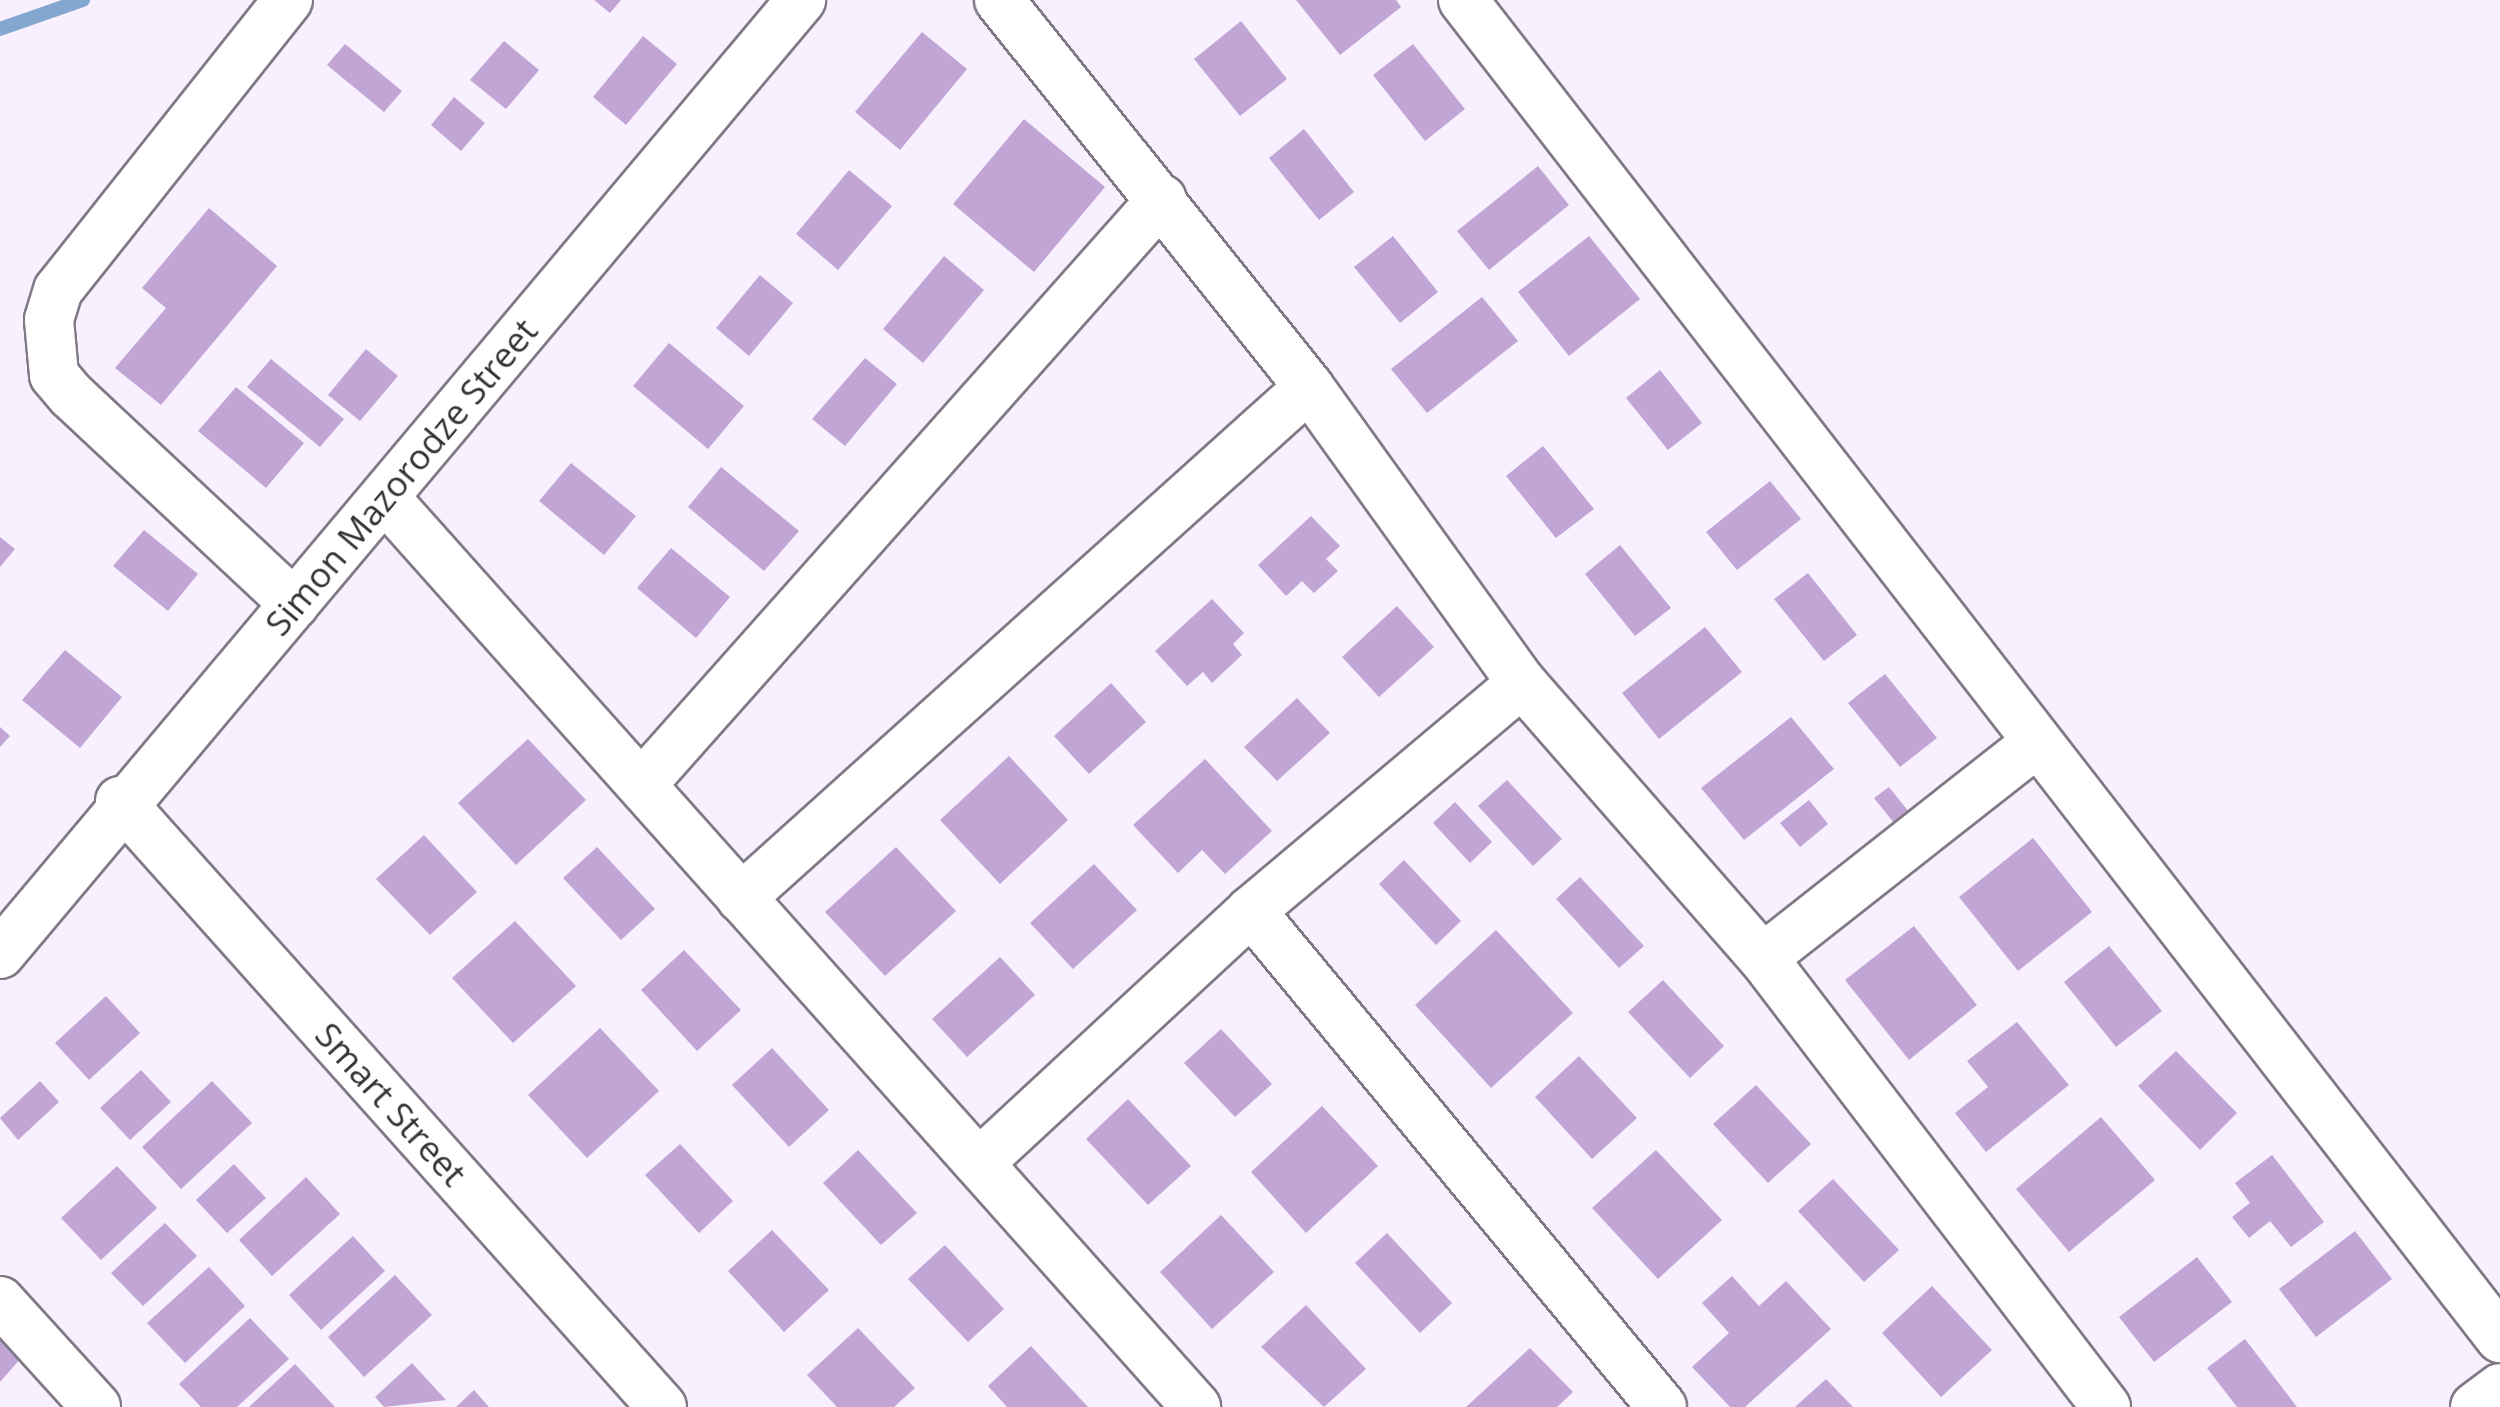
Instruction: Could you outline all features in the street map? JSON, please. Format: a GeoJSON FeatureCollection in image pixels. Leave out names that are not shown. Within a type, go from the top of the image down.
{"type":"FeatureCollection","features":[{"type":"Feature","properties":{"kind":"street"},"geometry":{"type":"LineString","coordinates":[[288,0],[58,290],[49,320],[54,375],[71,395],[294,604]]}},
{"type":"Feature","properties":{"kind":"street","name":"Simon Mazorodze Street"},"geometry":{"type":"LineString","coordinates":[[0,954],[120,801],[386,499],[801,0]]}},
{"type":"Feature","properties":{"kind":"street"},"geometry":{"type":"LineString","coordinates":[[999,0],[1162,199],[1309,388],[1522,683],[1763,958],[2106,1407]]}},
{"type":"Feature","properties":{"kind":"street"},"geometry":{"type":"LineString","coordinates":[[1463,0],[2035,744],[2500,1338]]}},
{"type":"Feature","properties":{"kind":"street"},"geometry":{"type":"LineString","coordinates":[[644,783],[1162,199]]}},
{"type":"Feature","properties":{"kind":"street"},"geometry":{"type":"LineString","coordinates":[[742,898],[1309,388]]}},
{"type":"Feature","properties":{"kind":"street"},"geometry":{"type":"LineString","coordinates":[[386,499],[644,783],[980,1164],[1180,1401]]}},
{"type":"Feature","properties":{"kind":"street"},"geometry":{"type":"LineString","coordinates":[[980,1164],[1251,911],[1522,683]]}},
{"type":"Feature","properties":{"kind":"street"},"geometry":{"type":"LineString","coordinates":[[1763,958],[2035,744]]}},
{"type":"Feature","properties":{"kind":"street","name":"Smart Street"},"geometry":{"type":"LineString","coordinates":[[120,801],[662,1407]]}},
{"type":"Feature","properties":{"kind":"street"},"geometry":{"type":"LineString","coordinates":[[1251,911],[1662,1407]]}},
{"type":"Feature","properties":{"kind":"street"},"geometry":{"type":"LineString","coordinates":[[0,1302],[96,1407]]}},
{"type":"Feature","properties":{"kind":"street"},"geometry":{"type":"LineString","coordinates":[[2475,1407],[2500,1388]]}},
{"type":"Feature","properties":{"kind":"building"},"geometry":{"type":"Polygon","coordinates":[[[594,0],[621,0],[610,13],[594,0]]]}},
{"type":"Feature","properties":{"kind":"building"},"geometry":{"type":"Polygon","coordinates":[[[1296,0],[1396,0],[1401,7],[1340,55],[1296,0]]]}},
{"type":"Feature","properties":{"kind":"building"},"geometry":{"type":"Polygon","coordinates":[[[1241,21],[1287,79],[1240,116],[1194,59],[1241,21]]]}},
{"type":"Feature","properties":{"kind":"building"},"geometry":{"type":"Polygon","coordinates":[[[922,32],[967,69],[900,150],[855,112],[922,32]]]}},
{"type":"Feature","properties":{"kind":"building"},"geometry":{"type":"Polygon","coordinates":[[[643,36],[677,64],[626,125],[593,97],[643,36]]]}},
{"type":"Feature","properties":{"kind":"building"},"geometry":{"type":"Polygon","coordinates":[[[504,41],[539,70],[506,109],[470,80],[504,41]]]}},
{"type":"Feature","properties":{"kind":"building"},"geometry":{"type":"Polygon","coordinates":[[[345,44],[402,91],[384,112],[327,65],[345,44]]]}},
{"type":"Feature","properties":{"kind":"building"},"geometry":{"type":"Polygon","coordinates":[[[1413,44],[1465,109],[1425,141],[1373,75],[1413,44]]]}},
{"type":"Feature","properties":{"kind":"building"},"geometry":{"type":"Polygon","coordinates":[[[454,97],[485,123],[461,151],[431,125],[454,97]]]}},
{"type":"Feature","properties":{"kind":"building"},"geometry":{"type":"Polygon","coordinates":[[[1024,119],[1105,187],[1034,272],[953,204],[1024,119]]]}},
{"type":"Feature","properties":{"kind":"building"},"geometry":{"type":"Polygon","coordinates":[[[1304,129],[1354,192],[1319,220],[1269,158],[1304,129]]]}},
{"type":"Feature","properties":{"kind":"building"},"geometry":{"type":"Polygon","coordinates":[[[1538,166],[1569,205],[1489,270],[1457,231],[1538,166]]]}},
{"type":"Feature","properties":{"kind":"building"},"geometry":{"type":"Polygon","coordinates":[[[849,170],[892,206],[838,270],[796,234],[849,170]]]}},
{"type":"Feature","properties":{"kind":"building"},"geometry":{"type":"Polygon","coordinates":[[[209,208],[277,266],[161,405],[115,368],[166,308],[142,288],[209,208]]]}},
{"type":"Feature","properties":{"kind":"building"},"geometry":{"type":"Polygon","coordinates":[[[1393,236],[1438,292],[1400,323],[1354,267],[1393,236]]]}},
{"type":"Feature","properties":{"kind":"building"},"geometry":{"type":"Polygon","coordinates":[[[1589,236],[1640,299],[1569,356],[1518,292],[1589,236]]]}},
{"type":"Feature","properties":{"kind":"building"},"geometry":{"type":"Polygon","coordinates":[[[944,256],[984,290],[923,363],[883,329],[944,256]]]}},
{"type":"Feature","properties":{"kind":"building"},"geometry":{"type":"Polygon","coordinates":[[[760,275],[793,303],[749,356],[716,328],[760,275]]]}},
{"type":"Feature","properties":{"kind":"building"},"geometry":{"type":"Polygon","coordinates":[[[1482,297],[1518,341],[1427,413],[1391,369],[1482,297]]]}},
{"type":"Feature","properties":{"kind":"building"},"geometry":{"type":"Polygon","coordinates":[[[669,343],[744,406],[708,449],[633,386],[669,343]]]}},
{"type":"Feature","properties":{"kind":"building"},"geometry":{"type":"Polygon","coordinates":[[[366,349],[398,376],[360,421],[328,395],[366,349]]]}},
{"type":"Feature","properties":{"kind":"building"},"geometry":{"type":"Polygon","coordinates":[[[865,358],[897,384],[845,446],[812,419],[865,358]]]}},
{"type":"Feature","properties":{"kind":"building"},"geometry":{"type":"Polygon","coordinates":[[[271,359],[344,419],[320,447],[247,387],[271,359]]]}},
{"type":"Feature","properties":{"kind":"building"},"geometry":{"type":"Polygon","coordinates":[[[1660,370],[1702,423],[1668,450],[1626,398],[1660,370]]]}},
{"type":"Feature","properties":{"kind":"building"},"geometry":{"type":"Polygon","coordinates":[[[236,387],[304,443],[266,488],[198,431],[236,387]]]}},
{"type":"Feature","properties":{"kind":"building"},"geometry":{"type":"Polygon","coordinates":[[[1543,446],[1594,509],[1556,538],[1506,476],[1543,446]]]}},
{"type":"Feature","properties":{"kind":"building"},"geometry":{"type":"Polygon","coordinates":[[[571,463],[636,516],[604,555],[539,501],[571,463]]]}},
{"type":"Feature","properties":{"kind":"building"},"geometry":{"type":"Polygon","coordinates":[[[721,467],[799,531],[764,571],[688,507],[721,467]]]}},
{"type":"Feature","properties":{"kind":"building"},"geometry":{"type":"Polygon","coordinates":[[[1770,481],[1801,519],[1737,570],[1706,532],[1770,481]]]}},
{"type":"Feature","properties":{"kind":"building"},"geometry":{"type":"Polygon","coordinates":[[[1311,516],[1340,546],[1326,559],[1338,571],[1314,593],[1302,581],[1286,596],[1258,565],[1311,516]]]}},
{"type":"Feature","properties":{"kind":"building"},"geometry":{"type":"Polygon","coordinates":[[[144,530],[198,574],[168,611],[113,566],[144,530]]]}},
{"type":"Feature","properties":{"kind":"building"},"geometry":{"type":"Polygon","coordinates":[[[0,537],[15,549],[0,567],[0,537]]]}},
{"type":"Feature","properties":{"kind":"building"},"geometry":{"type":"Polygon","coordinates":[[[1620,545],[1671,608],[1635,636],[1585,574],[1620,545]]]}},
{"type":"Feature","properties":{"kind":"building"},"geometry":{"type":"Polygon","coordinates":[[[671,548],[730,597],[696,638],[637,588],[671,548]]]}},
{"type":"Feature","properties":{"kind":"building"},"geometry":{"type":"Polygon","coordinates":[[[1808,573],[1857,635],[1824,661],[1774,599],[1808,573]]]}},
{"type":"Feature","properties":{"kind":"building"},"geometry":{"type":"Polygon","coordinates":[[[1212,599],[1244,633],[1233,644],[1242,655],[1212,683],[1203,672],[1187,686],[1155,651],[1212,599]]]}},
{"type":"Feature","properties":{"kind":"building"},"geometry":{"type":"Polygon","coordinates":[[[1397,606],[1434,647],[1379,697],[1342,657],[1397,606]]]}},
{"type":"Feature","properties":{"kind":"building"},"geometry":{"type":"Polygon","coordinates":[[[1705,627],[1742,672],[1659,739],[1622,693],[1705,627]]]}},
{"type":"Feature","properties":{"kind":"building"},"geometry":{"type":"Polygon","coordinates":[[[65,650],[122,697],[80,748],[22,700],[65,650]]]}},
{"type":"Feature","properties":{"kind":"building"},"geometry":{"type":"Polygon","coordinates":[[[1885,674],[1937,738],[1900,767],[1848,703],[1885,674]]]}},
{"type":"Feature","properties":{"kind":"building"},"geometry":{"type":"Polygon","coordinates":[[[1111,683],[1146,722],[1089,774],[1054,736],[1111,683]]]}},
{"type":"Feature","properties":{"kind":"building"},"geometry":{"type":"Polygon","coordinates":[[[1297,698],[1330,733],[1277,781],[1244,747],[1297,698]]]}},
{"type":"Feature","properties":{"kind":"building"},"geometry":{"type":"Polygon","coordinates":[[[1791,717],[1834,769],[1744,840],[1701,788],[1791,717]]]}},
{"type":"Feature","properties":{"kind":"building"},"geometry":{"type":"Polygon","coordinates":[[[0,727],[10,736],[0,747],[0,727]]]}},
{"type":"Feature","properties":{"kind":"building"},"geometry":{"type":"Polygon","coordinates":[[[528,739],[586,800],[516,865],[458,803],[528,739]]]}},
{"type":"Feature","properties":{"kind":"building"},"geometry":{"type":"Polygon","coordinates":[[[1009,756],[1068,820],[1000,884],[940,820],[1009,756]]]}},
{"type":"Feature","properties":{"kind":"building"},"geometry":{"type":"Polygon","coordinates":[[[1205,759],[1272,831],[1225,874],[1202,850],[1178,873],[1133,825],[1205,759]]]}},
{"type":"Feature","properties":{"kind":"building"},"geometry":{"type":"Polygon","coordinates":[[[1507,780],[1562,839],[1533,866],[1478,806],[1507,780]]]}},
{"type":"Feature","properties":{"kind":"building"},"geometry":{"type":"Polygon","coordinates":[[[1889,787],[1912,816],[1898,828],[1874,798],[1889,787]]]}},
{"type":"Feature","properties":{"kind":"building"},"geometry":{"type":"Polygon","coordinates":[[[1809,800],[1828,824],[1800,847],[1780,823],[1809,800]]]}},
{"type":"Feature","properties":{"kind":"building"},"geometry":{"type":"Polygon","coordinates":[[[1455,802],[1492,842],[1470,863],[1433,823],[1455,802]]]}},
{"type":"Feature","properties":{"kind":"building"},"geometry":{"type":"Polygon","coordinates":[[[424,835],[477,892],[430,935],[376,879],[424,835]]]}},
{"type":"Feature","properties":{"kind":"building"},"geometry":{"type":"Polygon","coordinates":[[[2033,838],[2092,912],[2018,971],[1959,897],[2033,838]]]}},
{"type":"Feature","properties":{"kind":"building"},"geometry":{"type":"Polygon","coordinates":[[[597,847],[655,909],[621,940],[563,878],[597,847]]]}},
{"type":"Feature","properties":{"kind":"building"},"geometry":{"type":"Polygon","coordinates":[[[896,847],[956,911],[885,976],[825,912],[896,847]]]}},
{"type":"Feature","properties":{"kind":"building"},"geometry":{"type":"Polygon","coordinates":[[[1404,860],[1461,921],[1436,945],[1379,884],[1404,860]]]}},
{"type":"Feature","properties":{"kind":"building"},"geometry":{"type":"Polygon","coordinates":[[[1094,864],[1137,910],[1073,969],[1030,923],[1094,864]]]}},
{"type":"Feature","properties":{"kind":"building"},"geometry":{"type":"Polygon","coordinates":[[[1580,877],[1644,946],[1619,968],[1556,899],[1580,877]]]}},
{"type":"Feature","properties":{"kind":"building"},"geometry":{"type":"Polygon","coordinates":[[[515,921],[576,986],[513,1043],[452,978],[515,921]]]}},
{"type":"Feature","properties":{"kind":"building"},"geometry":{"type":"Polygon","coordinates":[[[1914,926],[1977,1005],[1909,1060],[1845,980],[1914,926]]]}},
{"type":"Feature","properties":{"kind":"building"},"geometry":{"type":"Polygon","coordinates":[[[1496,930],[1573,1013],[1491,1088],[1415,1005],[1496,930]]]}},
{"type":"Feature","properties":{"kind":"building"},"geometry":{"type":"Polygon","coordinates":[[[2109,946],[2162,1011],[2116,1047],[2064,982],[2109,946]]]}},
{"type":"Feature","properties":{"kind":"building"},"geometry":{"type":"Polygon","coordinates":[[[684,950],[741,1010],[697,1051],[641,990],[684,950]]]}},
{"type":"Feature","properties":{"kind":"building"},"geometry":{"type":"Polygon","coordinates":[[[1000,957],[1035,995],[967,1057],[932,1019],[1000,957]]]}},
{"type":"Feature","properties":{"kind":"building"},"geometry":{"type":"Polygon","coordinates":[[[1663,980],[1724,1046],[1690,1078],[1628,1012],[1663,980]]]}},
{"type":"Feature","properties":{"kind":"building"},"geometry":{"type":"Polygon","coordinates":[[[106,996],[140,1033],[89,1080],[55,1043],[106,996]]]}},
{"type":"Feature","properties":{"kind":"building"},"geometry":{"type":"Polygon","coordinates":[[[2017,1022],[2069,1085],[1986,1152],[1955,1113],[1988,1087],[1967,1061],[2017,1022]]]}},
{"type":"Feature","properties":{"kind":"building"},"geometry":{"type":"Polygon","coordinates":[[[600,1028],[659,1091],[587,1158],[528,1095],[600,1028]]]}},
{"type":"Feature","properties":{"kind":"building"},"geometry":{"type":"Polygon","coordinates":[[[1221,1029],[1272,1084],[1235,1117],[1184,1063],[1221,1029]]]}},
{"type":"Feature","properties":{"kind":"building"},"geometry":{"type":"Polygon","coordinates":[[[772,1048],[829,1110],[789,1147],[732,1085],[772,1048]]]}},
{"type":"Feature","properties":{"kind":"building"},"geometry":{"type":"Polygon","coordinates":[[[2176,1051],[2237,1113],[2200,1150],[2138,1086],[2176,1051]]]}},
{"type":"Feature","properties":{"kind":"building"},"geometry":{"type":"Polygon","coordinates":[[[1579,1056],[1637,1118],[1592,1159],[1535,1097],[1579,1056]]]}},
{"type":"Feature","properties":{"kind":"building"},"geometry":{"type":"Polygon","coordinates":[[[141,1070],[171,1102],[130,1140],[100,1108],[141,1070]]]}},
{"type":"Feature","properties":{"kind":"building"},"geometry":{"type":"Polygon","coordinates":[[[40,1081],[59,1102],[18,1140],[0,1118],[40,1081]]]}},
{"type":"Feature","properties":{"kind":"building"},"geometry":{"type":"Polygon","coordinates":[[[212,1081],[252,1123],[181,1189],[142,1147],[212,1081]]]}},
{"type":"Feature","properties":{"kind":"building"},"geometry":{"type":"Polygon","coordinates":[[[1756,1085],[1811,1144],[1768,1183],[1713,1124],[1756,1085]]]}},
{"type":"Feature","properties":{"kind":"building"},"geometry":{"type":"Polygon","coordinates":[[[1128,1099],[1191,1166],[1148,1205],[1086,1139],[1128,1099]]]}},
{"type":"Feature","properties":{"kind":"building"},"geometry":{"type":"Polygon","coordinates":[[[1322,1106],[1378,1166],[1306,1233],[1251,1172],[1322,1106]]]}},
{"type":"Feature","properties":{"kind":"building"},"geometry":{"type":"Polygon","coordinates":[[[2101,1117],[2155,1180],[2069,1252],[2016,1189],[2101,1117]]]}},
{"type":"Feature","properties":{"kind":"building"},"geometry":{"type":"Polygon","coordinates":[[[680,1144],[733,1201],[699,1233],[645,1175],[680,1144]]]}},
{"type":"Feature","properties":{"kind":"building"},"geometry":{"type":"Polygon","coordinates":[[[858,1150],[917,1213],[881,1245],[823,1183],[858,1150]]]}},
{"type":"Feature","properties":{"kind":"building"},"geometry":{"type":"Polygon","coordinates":[[[1656,1150],[1722,1220],[1658,1279],[1592,1208],[1656,1150]]]}},
{"type":"Feature","properties":{"kind":"building"},"geometry":{"type":"Polygon","coordinates":[[[2272,1155],[2324,1222],[2291,1247],[2270,1221],[2249,1238],[2232,1217],[2250,1203],[2235,1183],[2272,1155]]]}},
{"type":"Feature","properties":{"kind":"building"},"geometry":{"type":"Polygon","coordinates":[[[234,1164],[266,1198],[227,1233],[196,1200],[234,1164]]]}},
{"type":"Feature","properties":{"kind":"building"},"geometry":{"type":"Polygon","coordinates":[[[117,1166],[157,1208],[101,1260],[61,1218],[117,1166]]]}},
{"type":"Feature","properties":{"kind":"building"},"geometry":{"type":"Polygon","coordinates":[[[306,1177],[340,1214],[272,1276],[239,1240],[306,1177]]]}},
{"type":"Feature","properties":{"kind":"building"},"geometry":{"type":"Polygon","coordinates":[[[1833,1179],[1899,1250],[1864,1282],[1798,1211],[1833,1179]]]}},
{"type":"Feature","properties":{"kind":"building"},"geometry":{"type":"Polygon","coordinates":[[[1221,1215],[1274,1272],[1212,1329],[1160,1272],[1221,1215]]]}},
{"type":"Feature","properties":{"kind":"building"},"geometry":{"type":"Polygon","coordinates":[[[165,1223],[197,1256],[143,1306],[111,1273],[165,1223]]]}},
{"type":"Feature","properties":{"kind":"building"},"geometry":{"type":"Polygon","coordinates":[[[772,1230],[829,1290],[784,1332],[728,1271],[772,1230]]]}},
{"type":"Feature","properties":{"kind":"building"},"geometry":{"type":"Polygon","coordinates":[[[2355,1231],[2392,1279],[2316,1337],[2279,1289],[2355,1231]]]}},
{"type":"Feature","properties":{"kind":"building"},"geometry":{"type":"Polygon","coordinates":[[[1387,1233],[1452,1303],[1420,1333],[1355,1263],[1387,1233]]]}},
{"type":"Feature","properties":{"kind":"building"},"geometry":{"type":"Polygon","coordinates":[[[353,1236],[385,1271],[321,1330],[289,1295],[353,1236]]]}},
{"type":"Feature","properties":{"kind":"building"},"geometry":{"type":"Polygon","coordinates":[[[945,1245],[1004,1309],[968,1342],[908,1279],[945,1245]]]}},
{"type":"Feature","properties":{"kind":"building"},"geometry":{"type":"Polygon","coordinates":[[[2197,1257],[2232,1302],[2154,1362],[2119,1317],[2197,1257]]]}},
{"type":"Feature","properties":{"kind":"building"},"geometry":{"type":"Polygon","coordinates":[[[209,1267],[245,1306],[185,1363],[147,1323],[209,1267]]]}},
{"type":"Feature","properties":{"kind":"building"},"geometry":{"type":"Polygon","coordinates":[[[395,1275],[432,1315],[364,1377],[328,1337],[395,1275]]]}},
{"type":"Feature","properties":{"kind":"building"},"geometry":{"type":"Polygon","coordinates":[[[1732,1276],[1759,1306],[1786,1281],[1831,1329],[1745,1407],[1730,1407],[1692,1367],[1729,1333],[1702,1303],[1732,1276]]]}},
{"type":"Feature","properties":{"kind":"building"},"geometry":{"type":"Polygon","coordinates":[[[1932,1286],[1992,1350],[1941,1397],[1882,1333],[1932,1286]]]}},
{"type":"Feature","properties":{"kind":"building"},"geometry":{"type":"Polygon","coordinates":[[[1306,1305],[1366,1369],[1324,1407],[1261,1347],[1306,1305]]]}},
{"type":"Feature","properties":{"kind":"building"},"geometry":{"type":"Polygon","coordinates":[[[250,1318],[289,1359],[237,1407],[201,1407],[179,1384],[250,1318]]]}},
{"type":"Feature","properties":{"kind":"building"},"geometry":{"type":"Polygon","coordinates":[[[858,1328],[915,1388],[894,1407],[837,1407],[807,1375],[858,1328]]]}},
{"type":"Feature","properties":{"kind":"building"},"geometry":{"type":"Polygon","coordinates":[[[0,1339],[21,1358],[0,1382],[0,1339]]]}},
{"type":"Feature","properties":{"kind":"building"},"geometry":{"type":"Polygon","coordinates":[[[2245,1339],[2297,1407],[2237,1407],[2207,1368],[2245,1339]]]}},
{"type":"Feature","properties":{"kind":"building"},"geometry":{"type":"Polygon","coordinates":[[[1031,1346],[1088,1407],[1007,1407],[988,1386],[1031,1346]]]}},
{"type":"Feature","properties":{"kind":"building"},"geometry":{"type":"Polygon","coordinates":[[[1530,1348],[1573,1392],[1557,1407],[1466,1407],[1530,1348]]]}},
{"type":"Feature","properties":{"kind":"building"},"geometry":{"type":"Polygon","coordinates":[[[412,1363],[446,1400],[384,1407],[375,1397],[412,1363]]]}},
{"type":"Feature","properties":{"kind":"building"},"geometry":{"type":"Polygon","coordinates":[[[295,1364],[335,1407],[249,1407],[295,1364]]]}},
{"type":"Feature","properties":{"kind":"building"},"geometry":{"type":"Polygon","coordinates":[[[1826,1379],[1853,1407],[1795,1407],[1826,1379]]]}},
{"type":"Feature","properties":{"kind":"building"},"geometry":{"type":"Polygon","coordinates":[[[474,1390],[489,1407],[456,1407],[474,1390]]]}},
{"type":"Feature","properties":{"kind":"waterway"},"geometry":{"type":"LineString","coordinates":[[0,29],[83,0]]}}]}
